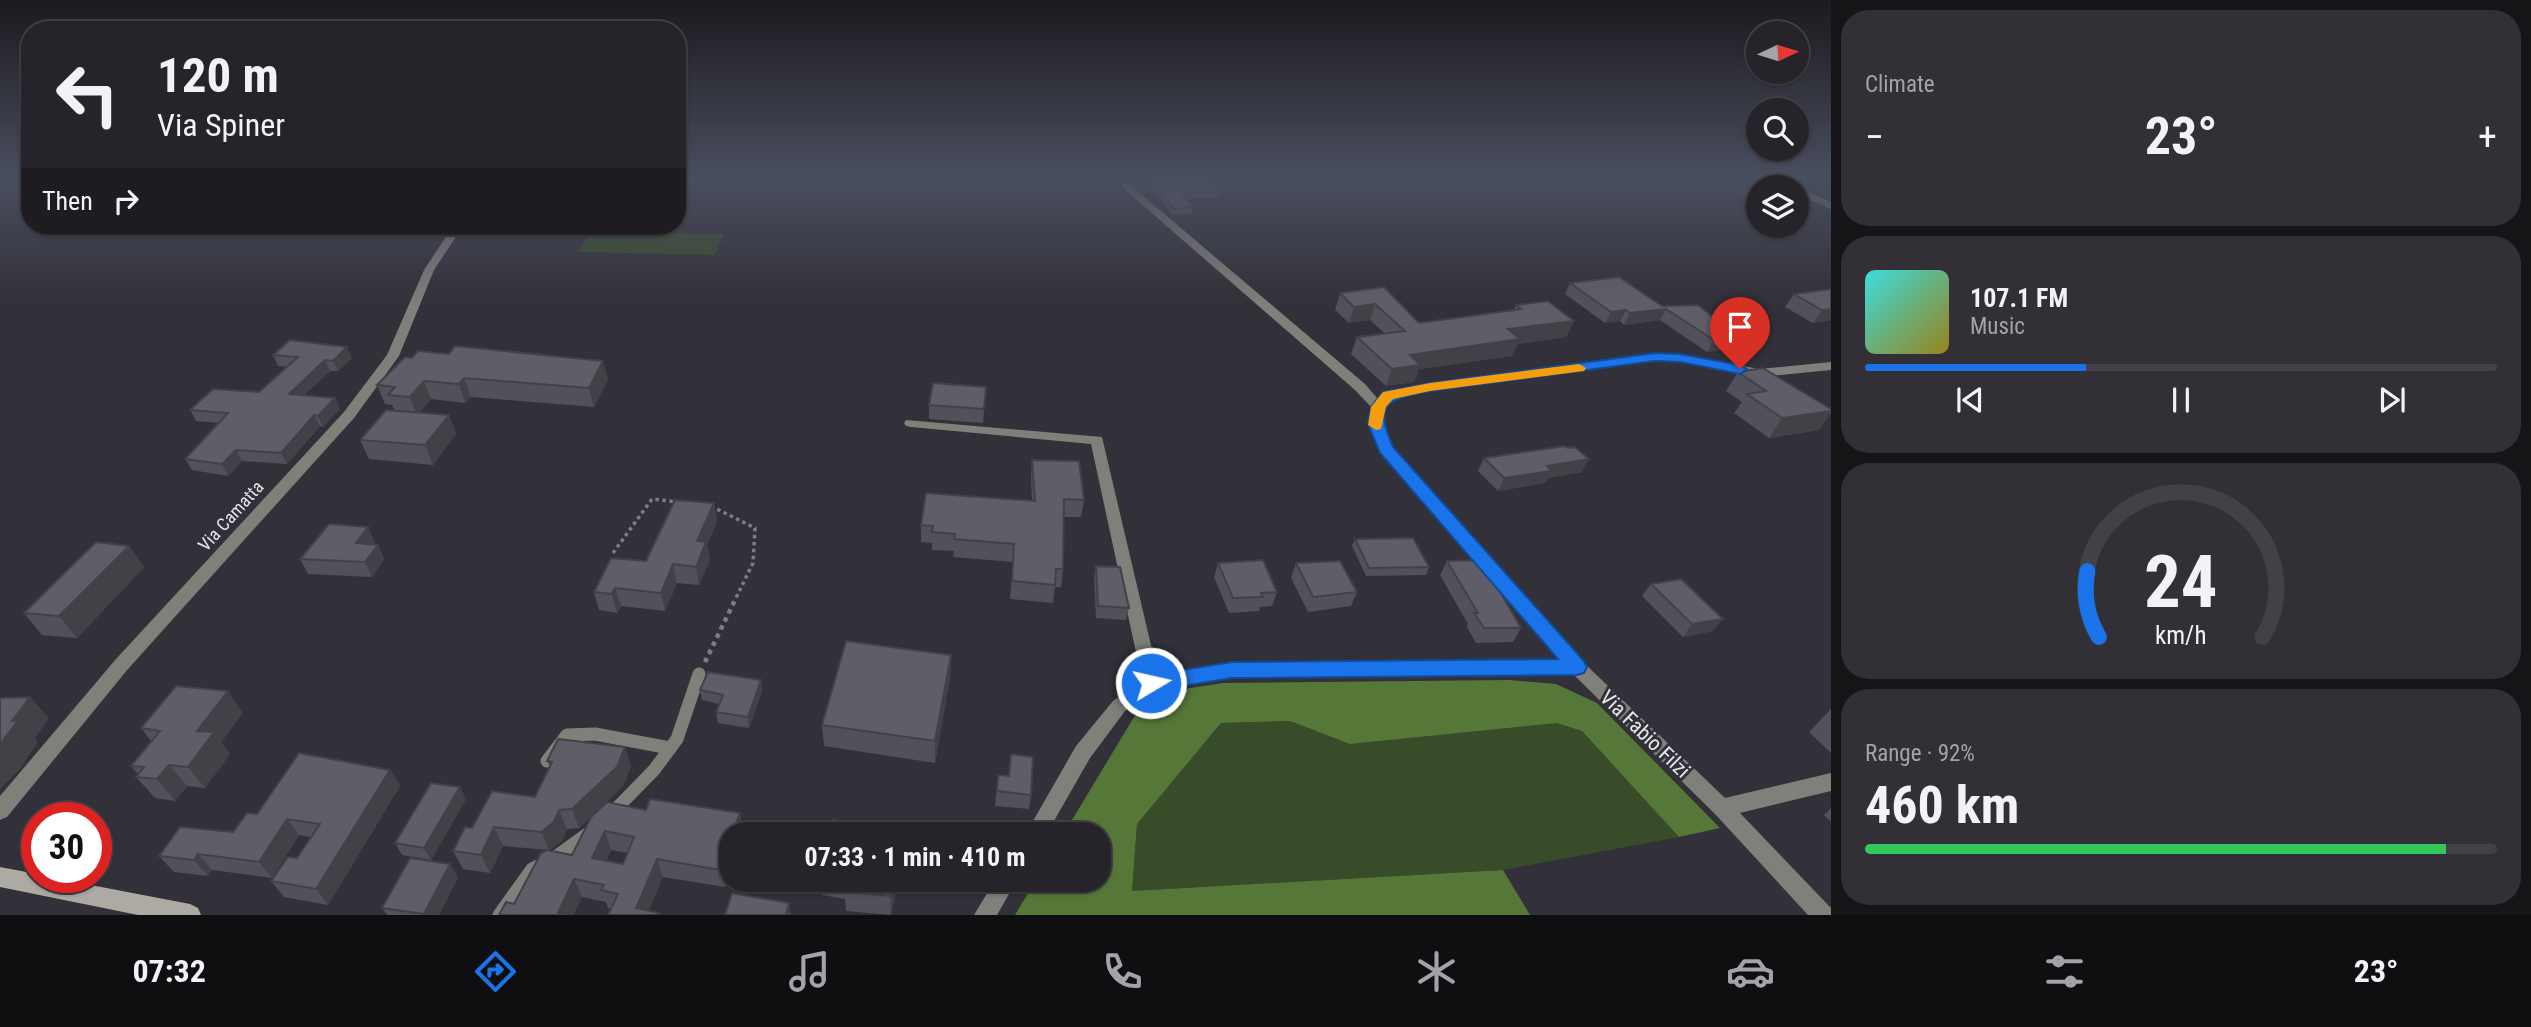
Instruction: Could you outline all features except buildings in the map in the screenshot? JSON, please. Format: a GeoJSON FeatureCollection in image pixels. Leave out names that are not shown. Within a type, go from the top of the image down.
{"type":"FeatureCollection","features":[{"type":"Feature","properties":{"kind":"main road"},"geometry":{"type":"LineString","coordinates":[[0,877],[190,915]]}},
{"type":"Feature","properties":{"kind":"street"},"geometry":{"type":"LineString","coordinates":[[1165,220],[1360,387],[1378,407],[1388,396],[1430,387],[1655,357],[1680,358],[1759,373],[1831,366]]}},
{"type":"Feature","properties":{"kind":"street","name":"Via Camatta"},"geometry":{"type":"LineString","coordinates":[[0,811],[122,664],[349,415],[393,356],[429,270],[452,235]]}},
{"type":"Feature","properties":{"kind":"street","name":"Via Fabio Filzi"},"geometry":{"type":"LineString","coordinates":[[1378,407],[1375,424],[1386,449],[1577,667],[1825,912]]}},
{"type":"Feature","properties":{"kind":"street"},"geometry":{"type":"LineString","coordinates":[[911,423],[1097,440],[1151,683]]}},
{"type":"Feature","properties":{"kind":"street"},"geometry":{"type":"LineString","coordinates":[[1043,822],[1083,752],[1119,706],[1151,683],[1232,670],[1577,667]]}},
{"type":"Feature","properties":{"kind":"street"},"geometry":{"type":"LineString","coordinates":[[1722,808],[1831,782]]}},
{"type":"Feature","properties":{"kind":"street"},"geometry":{"type":"LineString","coordinates":[[985,915],[999,892]]}},
{"type":"Feature","properties":{"kind":"lane"},"geometry":{"type":"LineString","coordinates":[[499,915],[532,869],[554,858],[610,814],[654,770],[677,739],[699,674]]}},
{"type":"Feature","properties":{"kind":"lane"},"geometry":{"type":"LineString","coordinates":[[547,761],[567,735],[595,734],[670,748]]}},
{"type":"Feature","properties":{"kind":"path"},"geometry":{"type":"LineString","coordinates":[[613,553],[652,499],[690,503]]}},
{"type":"Feature","properties":{"kind":"path"},"geometry":{"type":"LineString","coordinates":[[699,674],[753,563],[755,528],[715,506],[702,505]]}},
{"type":"Feature","properties":{"kind":"green space"},"geometry":{"type":"Polygon","coordinates":[[[724,234],[715,255],[578,252],[589,235],[724,234]]]}},
{"type":"Feature","properties":{"kind":"green space"},"geometry":{"type":"Polygon","coordinates":[[[1510,680],[1556,684],[1597,703],[1720,828],[1679,837],[1582,731],[1557,723],[1350,744],[1290,721],[1221,723],[1137,824],[1132,891],[1503,870],[1530,915],[1015,915],[1029,892],[1111,892],[1111,822],[1071,822],[1134,717],[1163,692],[1224,683],[1510,680]]]}},
{"type":"Feature","properties":{"kind":"green space"},"geometry":{"type":"Polygon","coordinates":[[[1290,721],[1351,744],[1557,723],[1582,731],[1679,837],[1503,870],[1132,891],[1137,824],[1221,723],[1290,721]]]}},
{"type":"Feature","properties":{"kind":"slow traffic"},"geometry":{"type":"LineString","coordinates":[[1376,425],[1378,407],[1388,396],[1430,387],[1579,368]]}},
{"type":"Feature","properties":{"kind":"route"},"geometry":{"type":"LineString","coordinates":[[1151,683],[1232,670],[1577,667],[1386,449],[1375,424],[1378,407],[1388,396],[1430,387],[1655,357],[1680,358],[1740,369]]}}]}
